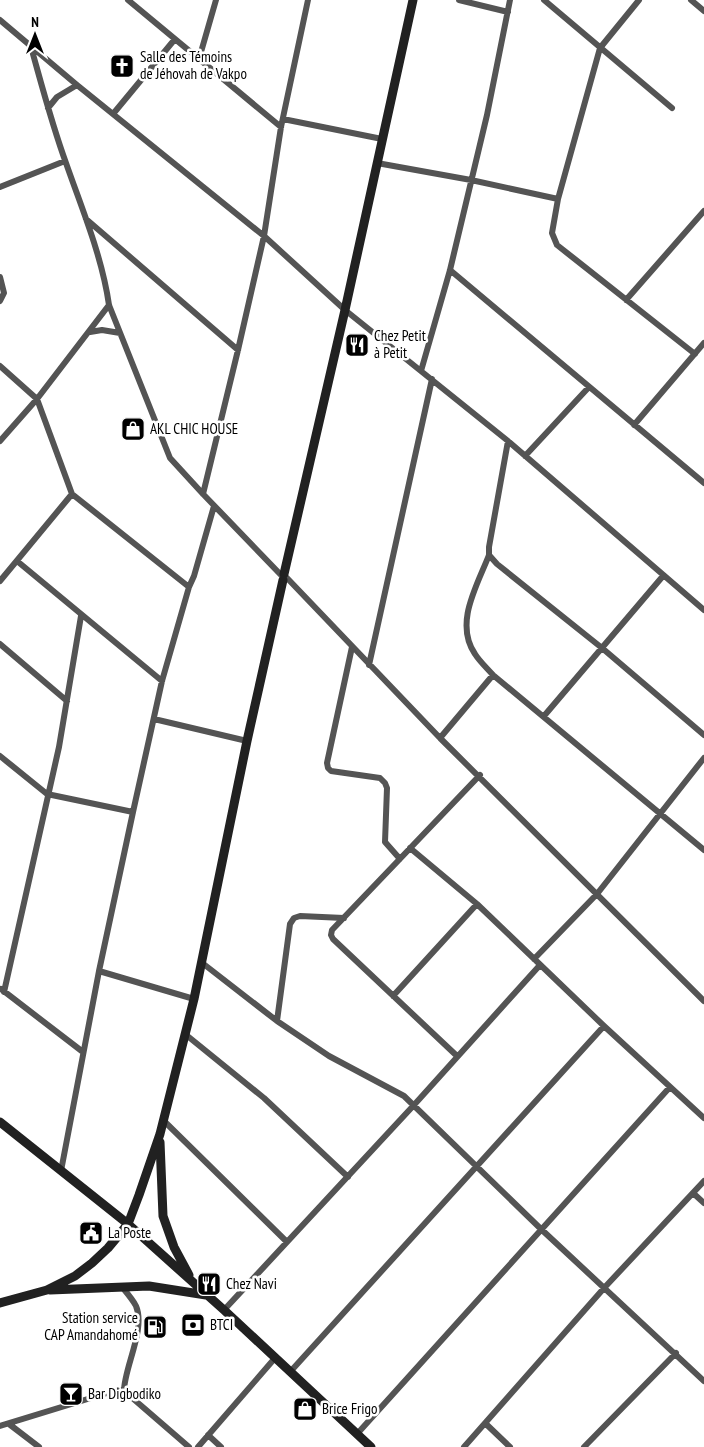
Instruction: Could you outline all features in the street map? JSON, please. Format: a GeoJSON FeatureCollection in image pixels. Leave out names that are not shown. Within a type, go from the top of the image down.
{"type":"FeatureCollection","features":[{"type":"Feature","properties":{"kind":"street"},"geometry":{"type":"LineString","coordinates":[[128,0],[281,127]]}},
{"type":"Feature","properties":{"kind":"street"},"geometry":{"type":"LineString","coordinates":[[199,59],[216,0]]}},
{"type":"Feature","properties":{"kind":"street"},"geometry":{"type":"LineString","coordinates":[[203,494],[264,236],[281,127],[308,0]]}},
{"type":"Feature","properties":{"kind":"street"},"geometry":{"type":"LineString","coordinates":[[0,1304],[48,1290],[75,1276],[108,1248],[128,1224],[160,1134],[194,998],[247,741],[346,310],[412,0]]}},
{"type":"Feature","properties":{"kind":"street"},"geometry":{"type":"LineString","coordinates":[[459,0],[508,12]]}},
{"type":"Feature","properties":{"kind":"street"},"geometry":{"type":"LineString","coordinates":[[421,371],[450,270],[510,0]]}},
{"type":"Feature","properties":{"kind":"street"},"geometry":{"type":"LineString","coordinates":[[544,0],[672,108]]}},
{"type":"Feature","properties":{"kind":"street"},"geometry":{"type":"LineString","coordinates":[[640,0],[600,48],[558,199],[552,233],[554,241],[695,354]]}},
{"type":"Feature","properties":{"kind":"street"},"geometry":{"type":"LineString","coordinates":[[691,0],[704,11]]}},
{"type":"Feature","properties":{"kind":"street"},"geometry":{"type":"LineString","coordinates":[[0,20],[77,85],[264,236],[346,310],[508,441],[704,610]]}},
{"type":"Feature","properties":{"kind":"street"},"geometry":{"type":"LineString","coordinates":[[113,114],[176,39]]}},
{"type":"Feature","properties":{"kind":"street"},"geometry":{"type":"LineString","coordinates":[[31,47],[48,108],[86,219],[107,290],[109,305],[166,452],[214,506],[440,738],[480,775],[704,1001]]}},
{"type":"Feature","properties":{"kind":"street"},"geometry":{"type":"LineString","coordinates":[[48,108],[57,97],[77,85]]}},
{"type":"Feature","properties":{"kind":"street"},"geometry":{"type":"LineString","coordinates":[[283,119],[382,139]]}},
{"type":"Feature","properties":{"kind":"street"},"geometry":{"type":"LineString","coordinates":[[0,187],[65,161]]}},
{"type":"Feature","properties":{"kind":"street"},"geometry":{"type":"LineString","coordinates":[[377,163],[471,180],[558,199]]}},
{"type":"Feature","properties":{"kind":"street"},"geometry":{"type":"LineString","coordinates":[[626,300],[704,211]]}},
{"type":"Feature","properties":{"kind":"street"},"geometry":{"type":"LineString","coordinates":[[86,219],[238,350]]}},
{"type":"Feature","properties":{"kind":"street"},"geometry":{"type":"LineString","coordinates":[[450,270],[704,482]]}},
{"type":"Feature","properties":{"kind":"street"},"geometry":{"type":"LineString","coordinates":[[0,277],[4,293],[0,301]]}},
{"type":"Feature","properties":{"kind":"street"},"geometry":{"type":"LineString","coordinates":[[0,440],[37,398],[109,305]]}},
{"type":"Feature","properties":{"kind":"street"},"geometry":{"type":"LineString","coordinates":[[89,332],[102,330],[120,333]]}},
{"type":"Feature","properties":{"kind":"street"},"geometry":{"type":"LineString","coordinates":[[634,425],[704,343]]}},
{"type":"Feature","properties":{"kind":"street"},"geometry":{"type":"LineString","coordinates":[[0,366],[37,398],[72,494],[189,587]]}},
{"type":"Feature","properties":{"kind":"street"},"geometry":{"type":"LineString","coordinates":[[369,665],[432,379]]}},
{"type":"Feature","properties":{"kind":"street"},"geometry":{"type":"LineString","coordinates":[[525,456],[589,387]]}},
{"type":"Feature","properties":{"kind":"street"},"geometry":{"type":"LineString","coordinates":[[508,441],[489,555],[466,615],[466,629],[475,654],[493,675],[704,850]]}},
{"type":"Feature","properties":{"kind":"street"},"geometry":{"type":"LineString","coordinates":[[0,581],[72,494]]}},
{"type":"Feature","properties":{"kind":"street"},"geometry":{"type":"LineString","coordinates":[[61,1171],[99,970],[162,681],[214,506]]}},
{"type":"Feature","properties":{"kind":"street"},"geometry":{"type":"LineString","coordinates":[[489,555],[497,564],[602,648],[704,735]]}},
{"type":"Feature","properties":{"kind":"street"},"geometry":{"type":"LineString","coordinates":[[17,561],[81,616],[162,681]]}},
{"type":"Feature","properties":{"kind":"street"},"geometry":{"type":"LineString","coordinates":[[544,716],[664,576]]}},
{"type":"Feature","properties":{"kind":"street"},"geometry":{"type":"LineString","coordinates":[[81,616],[59,747],[2,990],[83,1052]]}},
{"type":"Feature","properties":{"kind":"street"},"geometry":{"type":"LineString","coordinates":[[0,644],[67,701]]}},
{"type":"Feature","properties":{"kind":"street"},"geometry":{"type":"LineString","coordinates":[[352,648],[327,763],[328,768],[331,771],[380,778],[385,784],[387,796],[385,842],[400,859]]}},
{"type":"Feature","properties":{"kind":"street"},"geometry":{"type":"LineString","coordinates":[[440,738],[493,675]]}},
{"type":"Feature","properties":{"kind":"street"},"geometry":{"type":"LineString","coordinates":[[154,719],[247,741]]}},
{"type":"Feature","properties":{"kind":"street"},"geometry":{"type":"LineString","coordinates":[[0,756],[47,794],[132,812]]}},
{"type":"Feature","properties":{"kind":"street"},"geometry":{"type":"LineString","coordinates":[[534,959],[597,894],[704,758]]}},
{"type":"Feature","properties":{"kind":"street"},"geometry":{"type":"LineString","coordinates":[[457,1056],[331,935],[332,930],[480,775]]}},
{"type":"Feature","properties":{"kind":"street"},"geometry":{"type":"LineString","coordinates":[[410,848],[477,904],[604,1026],[704,1118]]}},
{"type":"Feature","properties":{"kind":"street"},"geometry":{"type":"LineString","coordinates":[[393,996],[477,904]]}},
{"type":"Feature","properties":{"kind":"street"},"geometry":{"type":"LineString","coordinates":[[277,1021],[290,924],[294,918],[300,916],[344,918]]}},
{"type":"Feature","properties":{"kind":"street"},"geometry":{"type":"LineString","coordinates":[[201,962],[277,1021],[329,1056],[404,1096],[542,1230],[704,1381]]}},
{"type":"Feature","properties":{"kind":"street"},"geometry":{"type":"LineString","coordinates":[[224,1310],[414,1105],[540,965]]}},
{"type":"Feature","properties":{"kind":"street"},"geometry":{"type":"LineString","coordinates":[[99,970],[194,998]]}},
{"type":"Feature","properties":{"kind":"street"},"geometry":{"type":"LineString","coordinates":[[290,1372],[604,1026]]}},
{"type":"Feature","properties":{"kind":"street"},"geometry":{"type":"LineString","coordinates":[[185,1034],[264,1098],[348,1177]]}},
{"type":"Feature","properties":{"kind":"street"},"geometry":{"type":"LineString","coordinates":[[357,1434],[670,1087]]}},
{"type":"Feature","properties":{"kind":"street"},"geometry":{"type":"LineString","coordinates":[[163,1120],[287,1242]]}},
{"type":"Feature","properties":{"kind":"street"},"geometry":{"type":"LineString","coordinates":[[0,1122],[128,1224],[208,1295],[371,1447]]}},
{"type":"Feature","properties":{"kind":"street"},"geometry":{"type":"LineString","coordinates":[[160,1134],[163,1216],[174,1247],[193,1282]]}},
{"type":"Feature","properties":{"kind":"street"},"geometry":{"type":"LineString","coordinates":[[464,1447],[605,1288],[704,1182]]}},
{"type":"Feature","properties":{"kind":"street"},"geometry":{"type":"LineString","coordinates":[[693,1193],[704,1202]]}},
{"type":"Feature","properties":{"kind":"street"},"geometry":{"type":"LineString","coordinates":[[48,1290],[149,1286],[208,1295]]}},
{"type":"Feature","properties":{"kind":"street"},"geometry":{"type":"LineString","coordinates":[[122,1287],[136,1307],[139,1320],[130,1366],[124,1382],[124,1392]]}},
{"type":"Feature","properties":{"kind":"street"},"geometry":{"type":"LineString","coordinates":[[584,1447],[676,1353]]}},
{"type":"Feature","properties":{"kind":"street"},"geometry":{"type":"LineString","coordinates":[[198,1447],[275,1358]]}},
{"type":"Feature","properties":{"kind":"street"},"geometry":{"type":"LineString","coordinates":[[0,1426],[118,1390],[124,1392],[189,1447]]}},
{"type":"Feature","properties":{"kind":"street"},"geometry":{"type":"LineString","coordinates":[[484,1423],[510,1447]]}},
{"type":"Feature","properties":{"kind":"street"},"geometry":{"type":"LineString","coordinates":[[9,1424],[39,1447]]}},
{"type":"Feature","properties":{"kind":"street"},"geometry":{"type":"LineString","coordinates":[[208,1434],[221,1447]]}},
{"type":"Feature","properties":{"kind":"place","name":"Salle des Témoins de Jéhovah de Vakpo"},"geometry":{"type":"Point","coordinates":[122,66]}},
{"type":"Feature","properties":{"kind":"place","name":"Chez Petit à Petit"},"geometry":{"type":"Point","coordinates":[357,345]}},
{"type":"Feature","properties":{"kind":"place","name":"AKL CHIC HOUSE"},"geometry":{"type":"Point","coordinates":[133,429]}},
{"type":"Feature","properties":{"kind":"place","name":"La Poste"},"geometry":{"type":"Point","coordinates":[91,1233]}},
{"type":"Feature","properties":{"kind":"place","name":"Chez Navi"},"geometry":{"type":"Point","coordinates":[209,1284]}},
{"type":"Feature","properties":{"kind":"place","name":"BTCI"},"geometry":{"type":"Point","coordinates":[193,1325]}},
{"type":"Feature","properties":{"kind":"place","name":"Station service CAP Amandahomé"},"geometry":{"type":"Point","coordinates":[155,1327]}},
{"type":"Feature","properties":{"kind":"place","name":"Bar Digbodiko"},"geometry":{"type":"Point","coordinates":[71,1394]}},
{"type":"Feature","properties":{"kind":"place","name":"Brice Frigo"},"geometry":{"type":"Point","coordinates":[305,1409]}}]}
